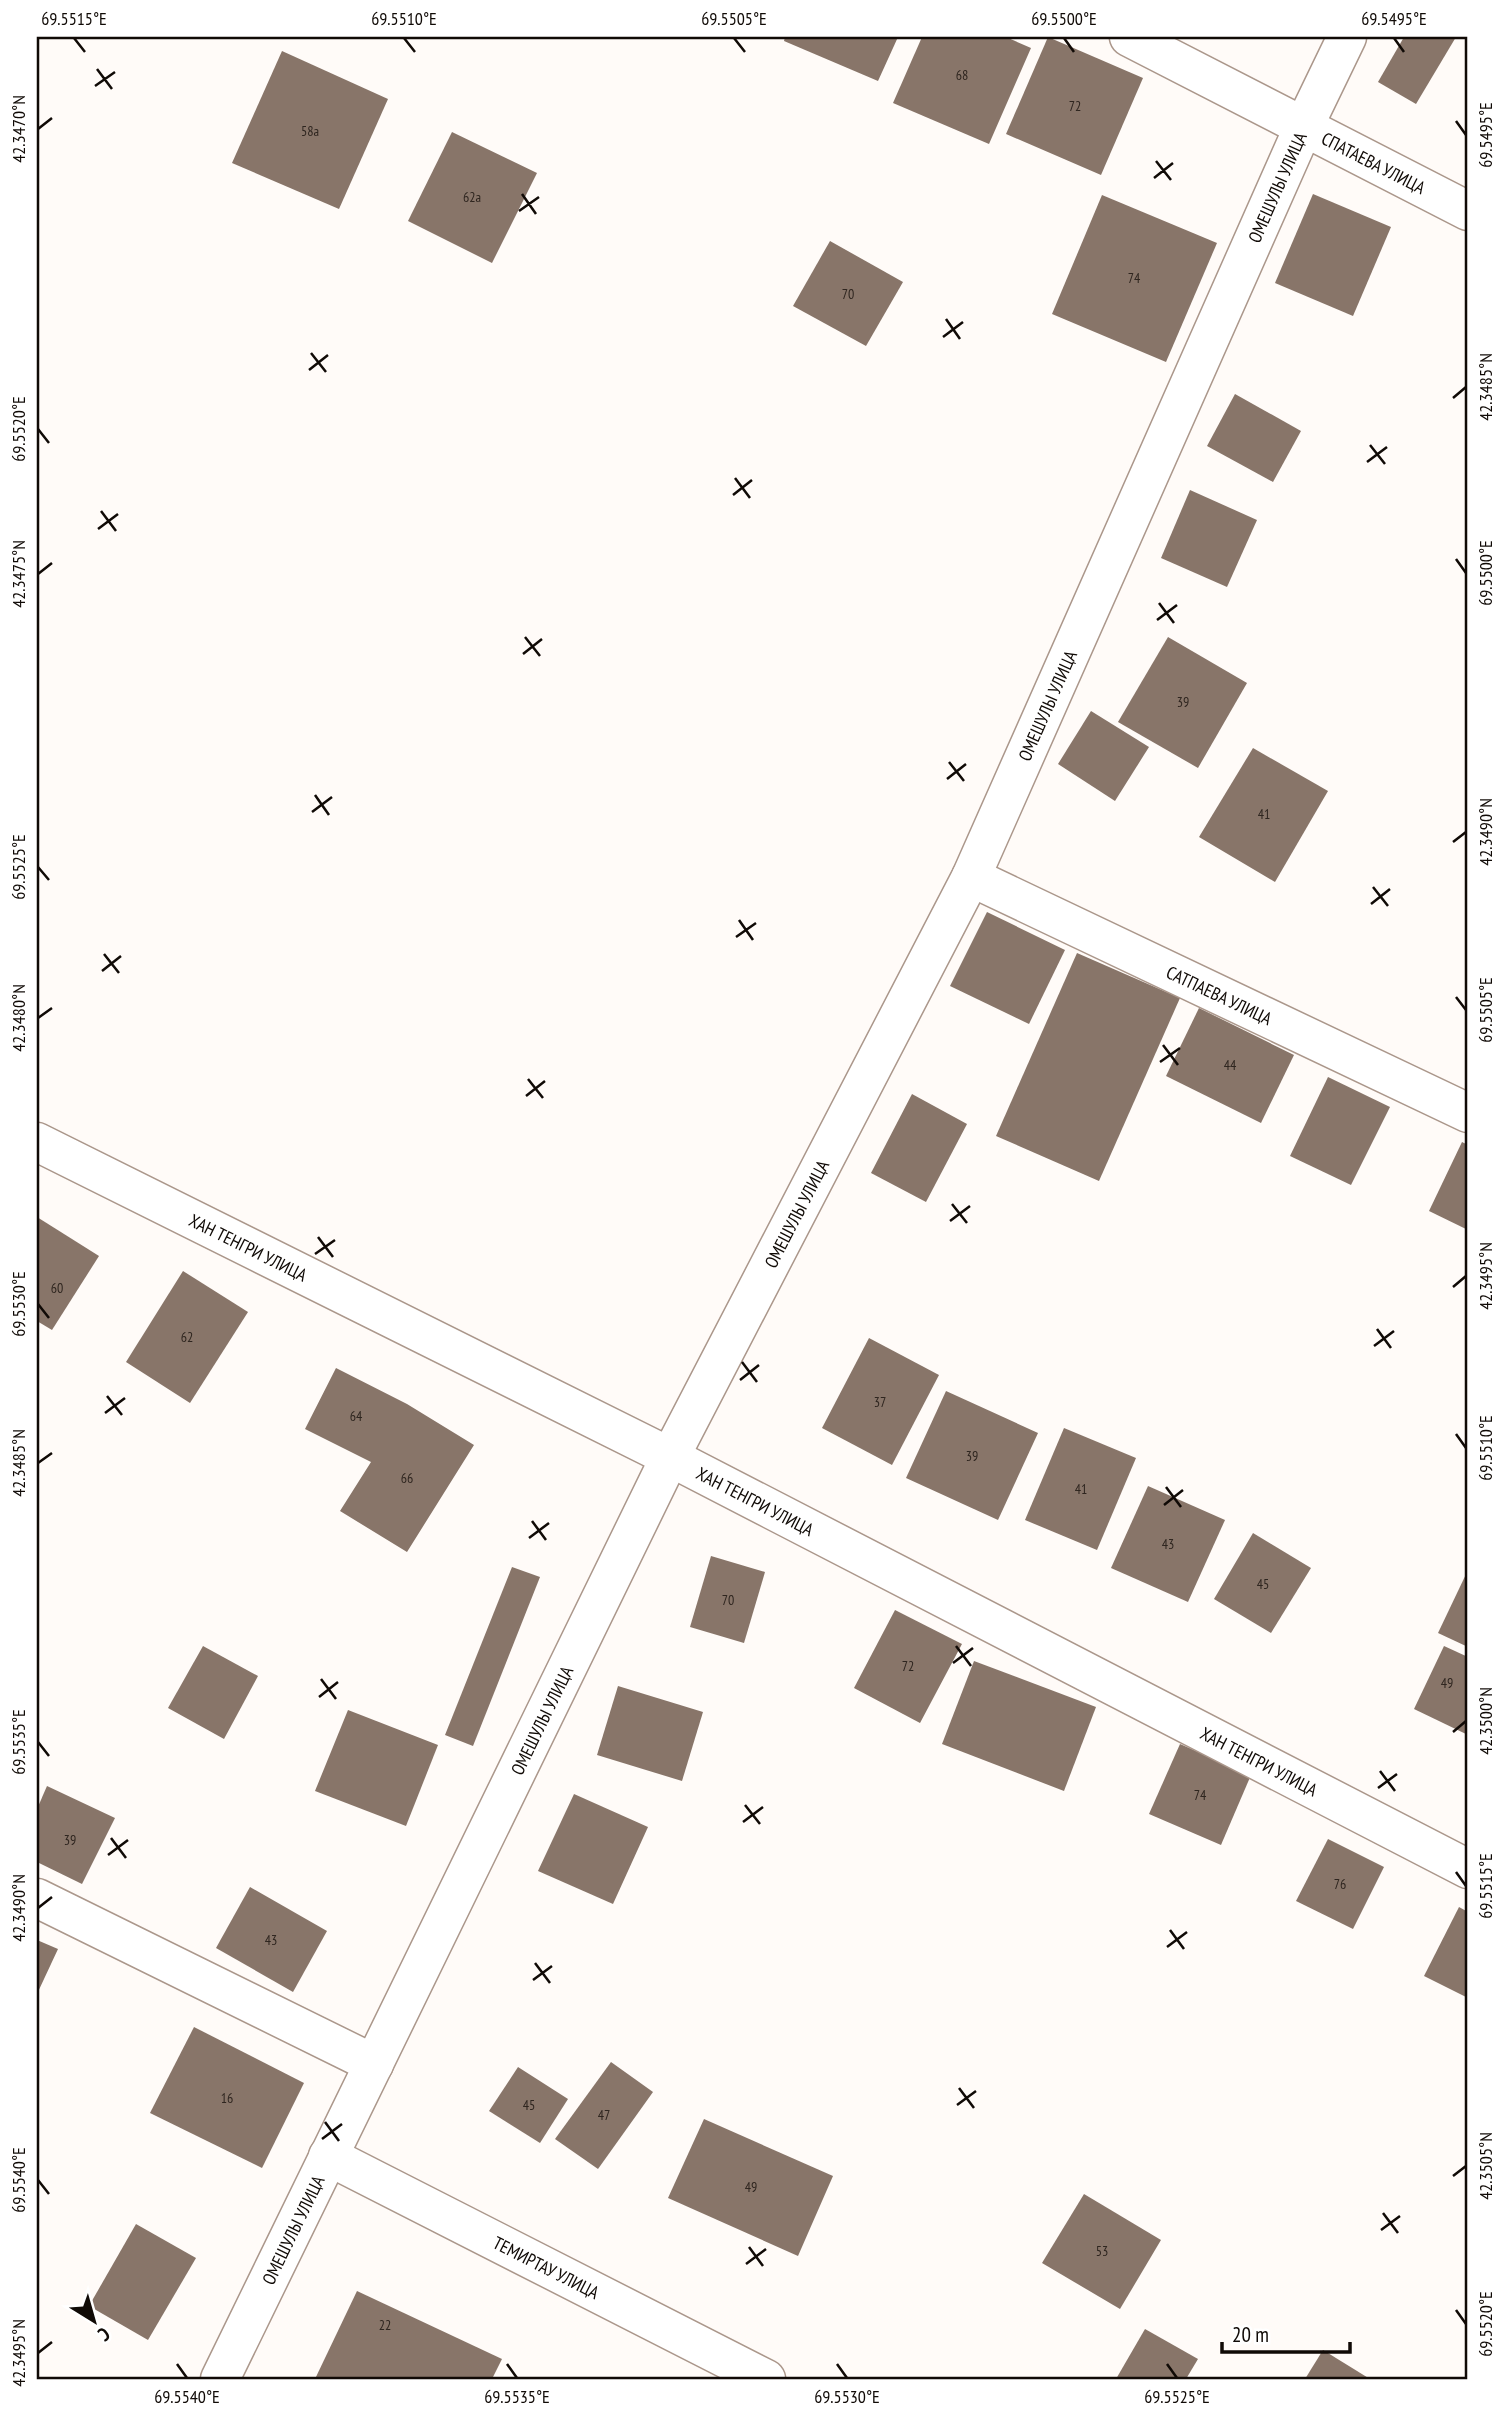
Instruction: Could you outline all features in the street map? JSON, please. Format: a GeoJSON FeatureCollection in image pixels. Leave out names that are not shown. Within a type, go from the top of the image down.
{"type":"FeatureCollection","features":[{"type":"Feature","properties":{"kind":"street","name":"СПАТАЕВА УЛИЦА"},"geometry":{"type":"LineString","coordinates":[[1129,37],[1468,211]]}},
{"type":"Feature","properties":{"kind":"street","name":"ОМЕШУЛЫ УЛИЦА"},"geometry":{"type":"LineString","coordinates":[[220,2379],[670,1457],[971,877],[1304,125],[1347,37]]}},
{"type":"Feature","properties":{"kind":"street","name":"САТПАЕВА УЛИЦА"},"geometry":{"type":"LineString","coordinates":[[971,877],[1468,1113]]}},
{"type":"Feature","properties":{"kind":"street","name":"ХАН ТЕНГРИ УЛИЦА"},"geometry":{"type":"LineString","coordinates":[[37,1142],[670,1457],[1468,1869]]}},
{"type":"Feature","properties":{"kind":"street"},"geometry":{"type":"LineString","coordinates":[[37,1898],[374,2064]]}},
{"type":"Feature","properties":{"kind":"street","name":"ТЕМИРТАУ УЛИЦА"},"geometry":{"type":"LineString","coordinates":[[328,2156],[766,2379]]}},
{"type":"Feature","properties":{"kind":"building"},"geometry":{"type":"Polygon","coordinates":[[[785,37],[898,37],[878,81],[784,41],[785,37]]]}},
{"type":"Feature","properties":{"kind":"building"},"geometry":{"type":"Polygon","coordinates":[[[922,37],[1006,37],[1031,48],[989,144],[893,103],[922,37]]]}},
{"type":"Feature","properties":{"kind":"building"},"geometry":{"type":"Polygon","coordinates":[[[1048,37],[1143,78],[1101,175],[1006,134],[1048,37]]]}},
{"type":"Feature","properties":{"kind":"building"},"geometry":{"type":"Polygon","coordinates":[[[1404,37],[1456,37],[1416,104],[1378,82],[1404,37]]]}},
{"type":"Feature","properties":{"kind":"building"},"geometry":{"type":"Polygon","coordinates":[[[282,51],[388,99],[339,209],[232,163],[282,51]]]}},
{"type":"Feature","properties":{"kind":"building"},"geometry":{"type":"Polygon","coordinates":[[[452,132],[537,173],[492,263],[408,221],[452,132]]]}},
{"type":"Feature","properties":{"kind":"building"},"geometry":{"type":"Polygon","coordinates":[[[1313,194],[1391,227],[1353,316],[1275,283],[1313,194]]]}},
{"type":"Feature","properties":{"kind":"building"},"geometry":{"type":"Polygon","coordinates":[[[1102,195],[1217,243],[1166,362],[1052,314],[1102,195]]]}},
{"type":"Feature","properties":{"kind":"building"},"geometry":{"type":"Polygon","coordinates":[[[830,241],[903,282],[866,346],[793,306],[830,241]]]}},
{"type":"Feature","properties":{"kind":"building"},"geometry":{"type":"Polygon","coordinates":[[[1235,394],[1301,431],[1273,482],[1207,446],[1235,394]]]}},
{"type":"Feature","properties":{"kind":"building"},"geometry":{"type":"Polygon","coordinates":[[[1190,490],[1257,520],[1227,587],[1161,558],[1190,490]]]}},
{"type":"Feature","properties":{"kind":"building"},"geometry":{"type":"Polygon","coordinates":[[[1168,637],[1247,683],[1198,768],[1118,722],[1168,637]]]}},
{"type":"Feature","properties":{"kind":"building"},"geometry":{"type":"Polygon","coordinates":[[[1091,711],[1149,747],[1115,801],[1058,764],[1091,711]]]}},
{"type":"Feature","properties":{"kind":"building"},"geometry":{"type":"Polygon","coordinates":[[[1253,748],[1328,791],[1275,882],[1199,837],[1253,748]]]}},
{"type":"Feature","properties":{"kind":"building"},"geometry":{"type":"Polygon","coordinates":[[[987,912],[1065,950],[1029,1024],[950,986],[987,912]]]}},
{"type":"Feature","properties":{"kind":"building"},"geometry":{"type":"Polygon","coordinates":[[[1077,953],[1180,998],[1099,1181],[996,1136],[1077,953]]]}},
{"type":"Feature","properties":{"kind":"building"},"geometry":{"type":"Polygon","coordinates":[[[1199,1008],[1294,1055],[1261,1123],[1166,1076],[1199,1008]]]}},
{"type":"Feature","properties":{"kind":"building"},"geometry":{"type":"Polygon","coordinates":[[[1328,1077],[1390,1107],[1351,1185],[1290,1156],[1328,1077]]]}},
{"type":"Feature","properties":{"kind":"building"},"geometry":{"type":"Polygon","coordinates":[[[912,1094],[967,1124],[926,1202],[871,1173],[912,1094]]]}},
{"type":"Feature","properties":{"kind":"building"},"geometry":{"type":"Polygon","coordinates":[[[1462,1142],[1468,1145],[1468,1230],[1429,1211],[1462,1142]]]}},
{"type":"Feature","properties":{"kind":"building"},"geometry":{"type":"Polygon","coordinates":[[[37,1217],[99,1256],[52,1330],[37,1321],[37,1217]]]}},
{"type":"Feature","properties":{"kind":"building"},"geometry":{"type":"Polygon","coordinates":[[[183,1271],[248,1312],[190,1403],[126,1362],[183,1271]]]}},
{"type":"Feature","properties":{"kind":"building"},"geometry":{"type":"Polygon","coordinates":[[[869,1338],[939,1375],[892,1465],[822,1428],[869,1338]]]}},
{"type":"Feature","properties":{"kind":"building"},"geometry":{"type":"Polygon","coordinates":[[[336,1368],[407,1404],[474,1445],[407,1552],[340,1511],[371,1462],[305,1429],[336,1368]]]}},
{"type":"Feature","properties":{"kind":"building"},"geometry":{"type":"Polygon","coordinates":[[[946,1391],[1038,1433],[998,1520],[906,1478],[946,1391]]]}},
{"type":"Feature","properties":{"kind":"building"},"geometry":{"type":"Polygon","coordinates":[[[1064,1428],[1136,1458],[1097,1550],[1025,1520],[1064,1428]]]}},
{"type":"Feature","properties":{"kind":"building"},"geometry":{"type":"Polygon","coordinates":[[[1148,1486],[1225,1520],[1188,1602],[1111,1568],[1148,1486]]]}},
{"type":"Feature","properties":{"kind":"building"},"geometry":{"type":"Polygon","coordinates":[[[1253,1533],[1311,1568],[1271,1633],[1214,1599],[1253,1533]]]}},
{"type":"Feature","properties":{"kind":"building"},"geometry":{"type":"Polygon","coordinates":[[[711,1556],[765,1572],[744,1643],[690,1627],[711,1556]]]}},
{"type":"Feature","properties":{"kind":"building"},"geometry":{"type":"Polygon","coordinates":[[[512,1567],[540,1577],[473,1746],[445,1735],[512,1567]]]}},
{"type":"Feature","properties":{"kind":"building"},"geometry":{"type":"Polygon","coordinates":[[[1468,1570],[1468,1647],[1438,1633],[1468,1570]]]}},
{"type":"Feature","properties":{"kind":"building"},"geometry":{"type":"Polygon","coordinates":[[[895,1610],[962,1644],[920,1723],[854,1688],[895,1610]]]}},
{"type":"Feature","properties":{"kind":"building"},"geometry":{"type":"Polygon","coordinates":[[[203,1646],[258,1676],[224,1739],[168,1708],[203,1646]]]}},
{"type":"Feature","properties":{"kind":"building"},"geometry":{"type":"Polygon","coordinates":[[[1444,1646],[1468,1657],[1468,1735],[1414,1709],[1444,1646]]]}},
{"type":"Feature","properties":{"kind":"building"},"geometry":{"type":"Polygon","coordinates":[[[974,1661],[1096,1707],[1064,1791],[942,1744],[974,1661]]]}},
{"type":"Feature","properties":{"kind":"building"},"geometry":{"type":"Polygon","coordinates":[[[618,1686],[703,1712],[682,1781],[597,1755],[618,1686]]]}},
{"type":"Feature","properties":{"kind":"building"},"geometry":{"type":"Polygon","coordinates":[[[348,1710],[438,1745],[406,1826],[315,1791],[348,1710]]]}},
{"type":"Feature","properties":{"kind":"building"},"geometry":{"type":"Polygon","coordinates":[[[1180,1744],[1251,1775],[1221,1845],[1149,1814],[1180,1744]]]}},
{"type":"Feature","properties":{"kind":"building"},"geometry":{"type":"Polygon","coordinates":[[[47,1786],[115,1818],[82,1884],[37,1862],[37,1809],[47,1786]]]}},
{"type":"Feature","properties":{"kind":"building"},"geometry":{"type":"Polygon","coordinates":[[[574,1794],[648,1827],[613,1904],[538,1871],[574,1794]]]}},
{"type":"Feature","properties":{"kind":"building"},"geometry":{"type":"Polygon","coordinates":[[[1328,1839],[1384,1867],[1353,1929],[1296,1901],[1328,1839]]]}},
{"type":"Feature","properties":{"kind":"building"},"geometry":{"type":"Polygon","coordinates":[[[250,1887],[327,1931],[293,1992],[216,1948],[250,1887]]]}},
{"type":"Feature","properties":{"kind":"building"},"geometry":{"type":"Polygon","coordinates":[[[1459,1907],[1468,1912],[1468,1998],[1424,1976],[1459,1907]]]}},
{"type":"Feature","properties":{"kind":"building"},"geometry":{"type":"Polygon","coordinates":[[[37,1940],[58,1949],[37,1994],[37,1940]]]}},
{"type":"Feature","properties":{"kind":"building"},"geometry":{"type":"Polygon","coordinates":[[[194,2027],[304,2083],[262,2168],[150,2113],[194,2027]]]}},
{"type":"Feature","properties":{"kind":"building"},"geometry":{"type":"Polygon","coordinates":[[[611,2062],[653,2092],[598,2169],[555,2139],[611,2062]]]}},
{"type":"Feature","properties":{"kind":"building"},"geometry":{"type":"Polygon","coordinates":[[[518,2067],[568,2099],[540,2143],[489,2111],[518,2067]]]}},
{"type":"Feature","properties":{"kind":"building"},"geometry":{"type":"Polygon","coordinates":[[[704,2119],[833,2176],[798,2256],[668,2198],[704,2119]]]}},
{"type":"Feature","properties":{"kind":"building"},"geometry":{"type":"Polygon","coordinates":[[[1084,2194],[1161,2240],[1120,2309],[1042,2263],[1084,2194]]]}},
{"type":"Feature","properties":{"kind":"building"},"geometry":{"type":"Polygon","coordinates":[[[136,2224],[196,2258],[148,2340],[89,2306],[136,2224]]]}},
{"type":"Feature","properties":{"kind":"building"},"geometry":{"type":"Polygon","coordinates":[[[357,2291],[502,2359],[492,2379],[315,2379],[357,2291]]]}},
{"type":"Feature","properties":{"kind":"building"},"geometry":{"type":"Polygon","coordinates":[[[1145,2329],[1198,2359],[1186,2379],[1116,2379],[1145,2329]]]}},
{"type":"Feature","properties":{"kind":"building"},"geometry":{"type":"Polygon","coordinates":[[[1323,2350],[1370,2379],[1305,2379],[1323,2350]]]}}]}
